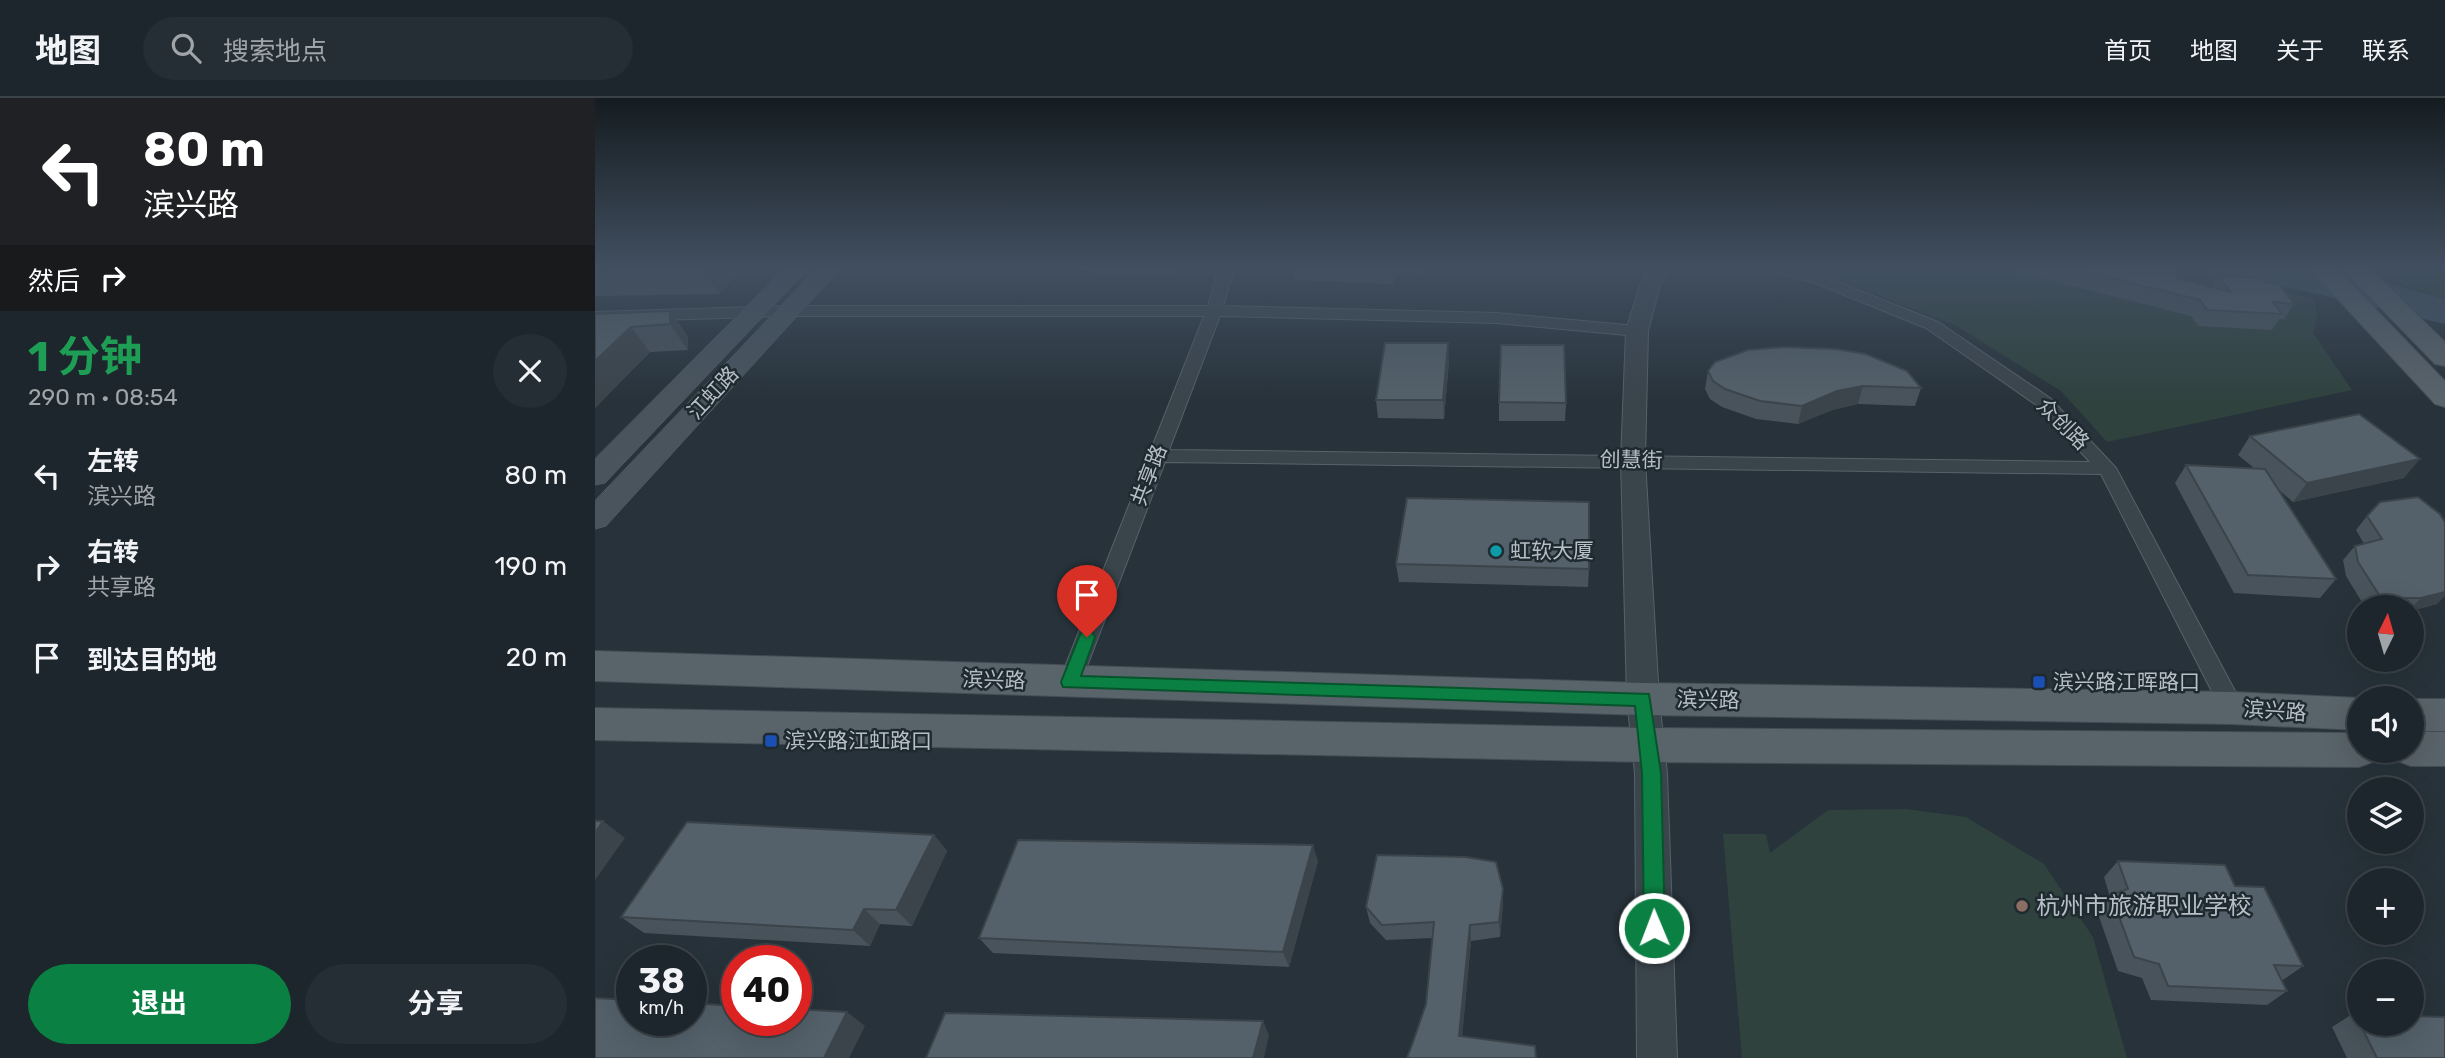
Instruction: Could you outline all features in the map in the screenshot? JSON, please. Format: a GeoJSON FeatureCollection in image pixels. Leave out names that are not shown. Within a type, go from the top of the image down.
{"type":"FeatureCollection","features":[{"type":"Feature","properties":{"kind":"main road","name":"江虹路"},"geometry":{"type":"LineString","coordinates":[[595,519],[789,312]]}},
{"type":"Feature","properties":{"kind":"main road"},"geometry":{"type":"LineString","coordinates":[[2363,312],[2445,398]]}},
{"type":"Feature","properties":{"kind":"main road"},"geometry":{"type":"LineString","coordinates":[[2399,312],[2445,358]]}},
{"type":"Feature","properties":{"kind":"main road","name":"江虹路"},"geometry":{"type":"LineString","coordinates":[[595,476],[755,313]]}},
{"type":"Feature","properties":{"kind":"main road","name":"滨兴路"},"geometry":{"type":"LineString","coordinates":[[595,666],[1643,699],[2232,708],[2347,714]]}},
{"type":"Feature","properties":{"kind":"main road"},"geometry":{"type":"LineString","coordinates":[[2424,715],[2445,715]]}},
{"type":"Feature","properties":{"kind":"main road","name":"滨兴路"},"geometry":{"type":"LineString","coordinates":[[595,724],[1648,745],[2347,750]]}},
{"type":"Feature","properties":{"kind":"main road"},"geometry":{"type":"LineString","coordinates":[[2424,749],[2445,749]]}},
{"type":"Feature","properties":{"kind":"street"},"geometry":{"type":"LineString","coordinates":[[595,317],[776,312]]}},
{"type":"Feature","properties":{"kind":"street","name":"共享路"},"geometry":{"type":"LineString","coordinates":[[1069,682],[1213,312]]}},
{"type":"Feature","properties":{"kind":"street"},"geometry":{"type":"LineString","coordinates":[[1245,312],[1497,318],[1637,331]]}},
{"type":"Feature","properties":{"kind":"street"},"geometry":{"type":"LineString","coordinates":[[1642,312],[1637,331],[1633,460],[1643,699],[1651,773],[1657,1058]]}},
{"type":"Feature","properties":{"kind":"street","name":"众创路"},"geometry":{"type":"LineString","coordinates":[[1899,312],[1932,325],[2044,402],[2107,468],[2232,708]]}},
{"type":"Feature","properties":{"kind":"street","name":"创慧街"},"geometry":{"type":"LineString","coordinates":[[1156,456],[2107,468]]}},
{"type":"Feature","properties":{"kind":"green space"},"geometry":{"type":"Polygon","coordinates":[[[1921,312],[2317,312],[2313,333],[2352,390],[2107,442],[2061,391],[1955,325],[1921,312]]]}},
{"type":"Feature","properties":{"kind":"green space"},"geometry":{"type":"Polygon","coordinates":[[[1906,809],[1966,817],[2044,864],[2093,937],[2127,1058],[1742,1058],[1723,834],[1766,834],[1770,853],[1828,810],[1906,809]]]}},
{"type":"Feature","properties":{"kind":"water"},"geometry":{"type":"Polygon","coordinates":[[[2393,312],[2445,312],[2445,324],[2393,312]]]}},
{"type":"Feature","properties":{"kind":"building"},"geometry":{"type":"Polygon","coordinates":[[[670,312],[670,324],[631,327],[595,361],[595,314],[670,312]]]}},
{"type":"Feature","properties":{"kind":"building"},"geometry":{"type":"Polygon","coordinates":[[[2241,312],[2280,312],[2282,314],[2241,312]]]}},
{"type":"Feature","properties":{"kind":"building"},"geometry":{"type":"Polygon","coordinates":[[[1385,343],[1448,343],[1443,400],[1376,400],[1385,343]]]}},
{"type":"Feature","properties":{"kind":"building"},"geometry":{"type":"Polygon","coordinates":[[[1501,345],[1564,345],[1566,403],[1499,402],[1501,345]]]}},
{"type":"Feature","properties":{"kind":"building"},"geometry":{"type":"Polygon","coordinates":[[[1783,347],[1836,349],[1866,354],[1907,371],[1921,388],[1863,386],[1837,391],[1802,406],[1760,401],[1725,389],[1713,381],[1708,371],[1715,362],[1748,350],[1783,347]]]}},
{"type":"Feature","properties":{"kind":"building"},"geometry":{"type":"Polygon","coordinates":[[[2359,414],[2420,459],[2307,483],[2250,436],[2359,414]]]}},
{"type":"Feature","properties":{"kind":"building"},"geometry":{"type":"Polygon","coordinates":[[[2186,465],[2265,469],[2336,579],[2248,575],[2186,465]]]}},
{"type":"Feature","properties":{"kind":"building"},"geometry":{"type":"Polygon","coordinates":[[[2418,497],[2440,514],[2445,522],[2445,592],[2424,597],[2424,595],[2379,595],[2358,562],[2355,546],[2382,539],[2367,516],[2380,502],[2418,497]]]}},
{"type":"Feature","properties":{"kind":"building","name":"虹软大厦"},"geometry":{"type":"Polygon","coordinates":[[[1407,498],[1589,502],[1589,569],[1396,564],[1407,498]]]}},
{"type":"Feature","properties":{"kind":"building"},"geometry":{"type":"Polygon","coordinates":[[[595,821],[603,821],[595,833],[595,821]]]}},
{"type":"Feature","properties":{"kind":"building"},"geometry":{"type":"Polygon","coordinates":[[[687,822],[934,835],[896,910],[864,909],[853,930],[621,917],[687,822]]]}},
{"type":"Feature","properties":{"kind":"building"},"geometry":{"type":"Polygon","coordinates":[[[1018,840],[1313,845],[1283,952],[979,938],[1018,840]]]}},
{"type":"Feature","properties":{"kind":"building"},"geometry":{"type":"Polygon","coordinates":[[[1377,855],[1466,857],[1496,862],[1503,889],[1499,922],[1470,925],[1459,1036],[1535,1046],[1536,1058],[1407,1058],[1426,1004],[1434,922],[1382,925],[1366,907],[1377,855]]]}},
{"type":"Feature","properties":{"kind":"building"},"geometry":{"type":"Polygon","coordinates":[[[2118,861],[2225,865],[2235,886],[2264,887],[2303,966],[2274,965],[2287,991],[2168,986],[2159,964],[2134,957],[2111,895],[2128,889],[2118,861]]]}},
{"type":"Feature","properties":{"kind":"building"},"geometry":{"type":"Polygon","coordinates":[[[595,998],[616,999],[616,1036],[707,1036],[707,1004],[721,1005],[721,1036],[812,1036],[812,1010],[847,1012],[824,1058],[595,1058],[595,998]]]}},
{"type":"Feature","properties":{"kind":"building"},"geometry":{"type":"Polygon","coordinates":[[[945,1013],[1263,1021],[1253,1058],[926,1058],[945,1013]]]}},
{"type":"Feature","properties":{"kind":"building"},"geometry":{"type":"Polygon","coordinates":[[[2424,1016],[2445,1017],[2445,1058],[2377,1058],[2366,1036],[2424,1036],[2424,1016]]]}},
{"type":"Feature","properties":{"kind":"place","name":"虹软大厦"},"geometry":{"type":"Point","coordinates":[1496,551]}},
{"type":"Feature","properties":{"kind":"place","name":"滨兴路江晖路口"},"geometry":{"type":"Point","coordinates":[2039,682]}},
{"type":"Feature","properties":{"kind":"place","name":"滨兴路江虹路口"},"geometry":{"type":"Point","coordinates":[771,741]}},
{"type":"Feature","properties":{"kind":"place","name":"杭州市旅游职业学校"},"geometry":{"type":"Point","coordinates":[2022,906]}},
{"type":"Feature","properties":{"kind":"route"},"geometry":{"type":"LineString","coordinates":[[1087,637],[1069,682],[1643,699],[1651,773],[1654,928]]}}]}
